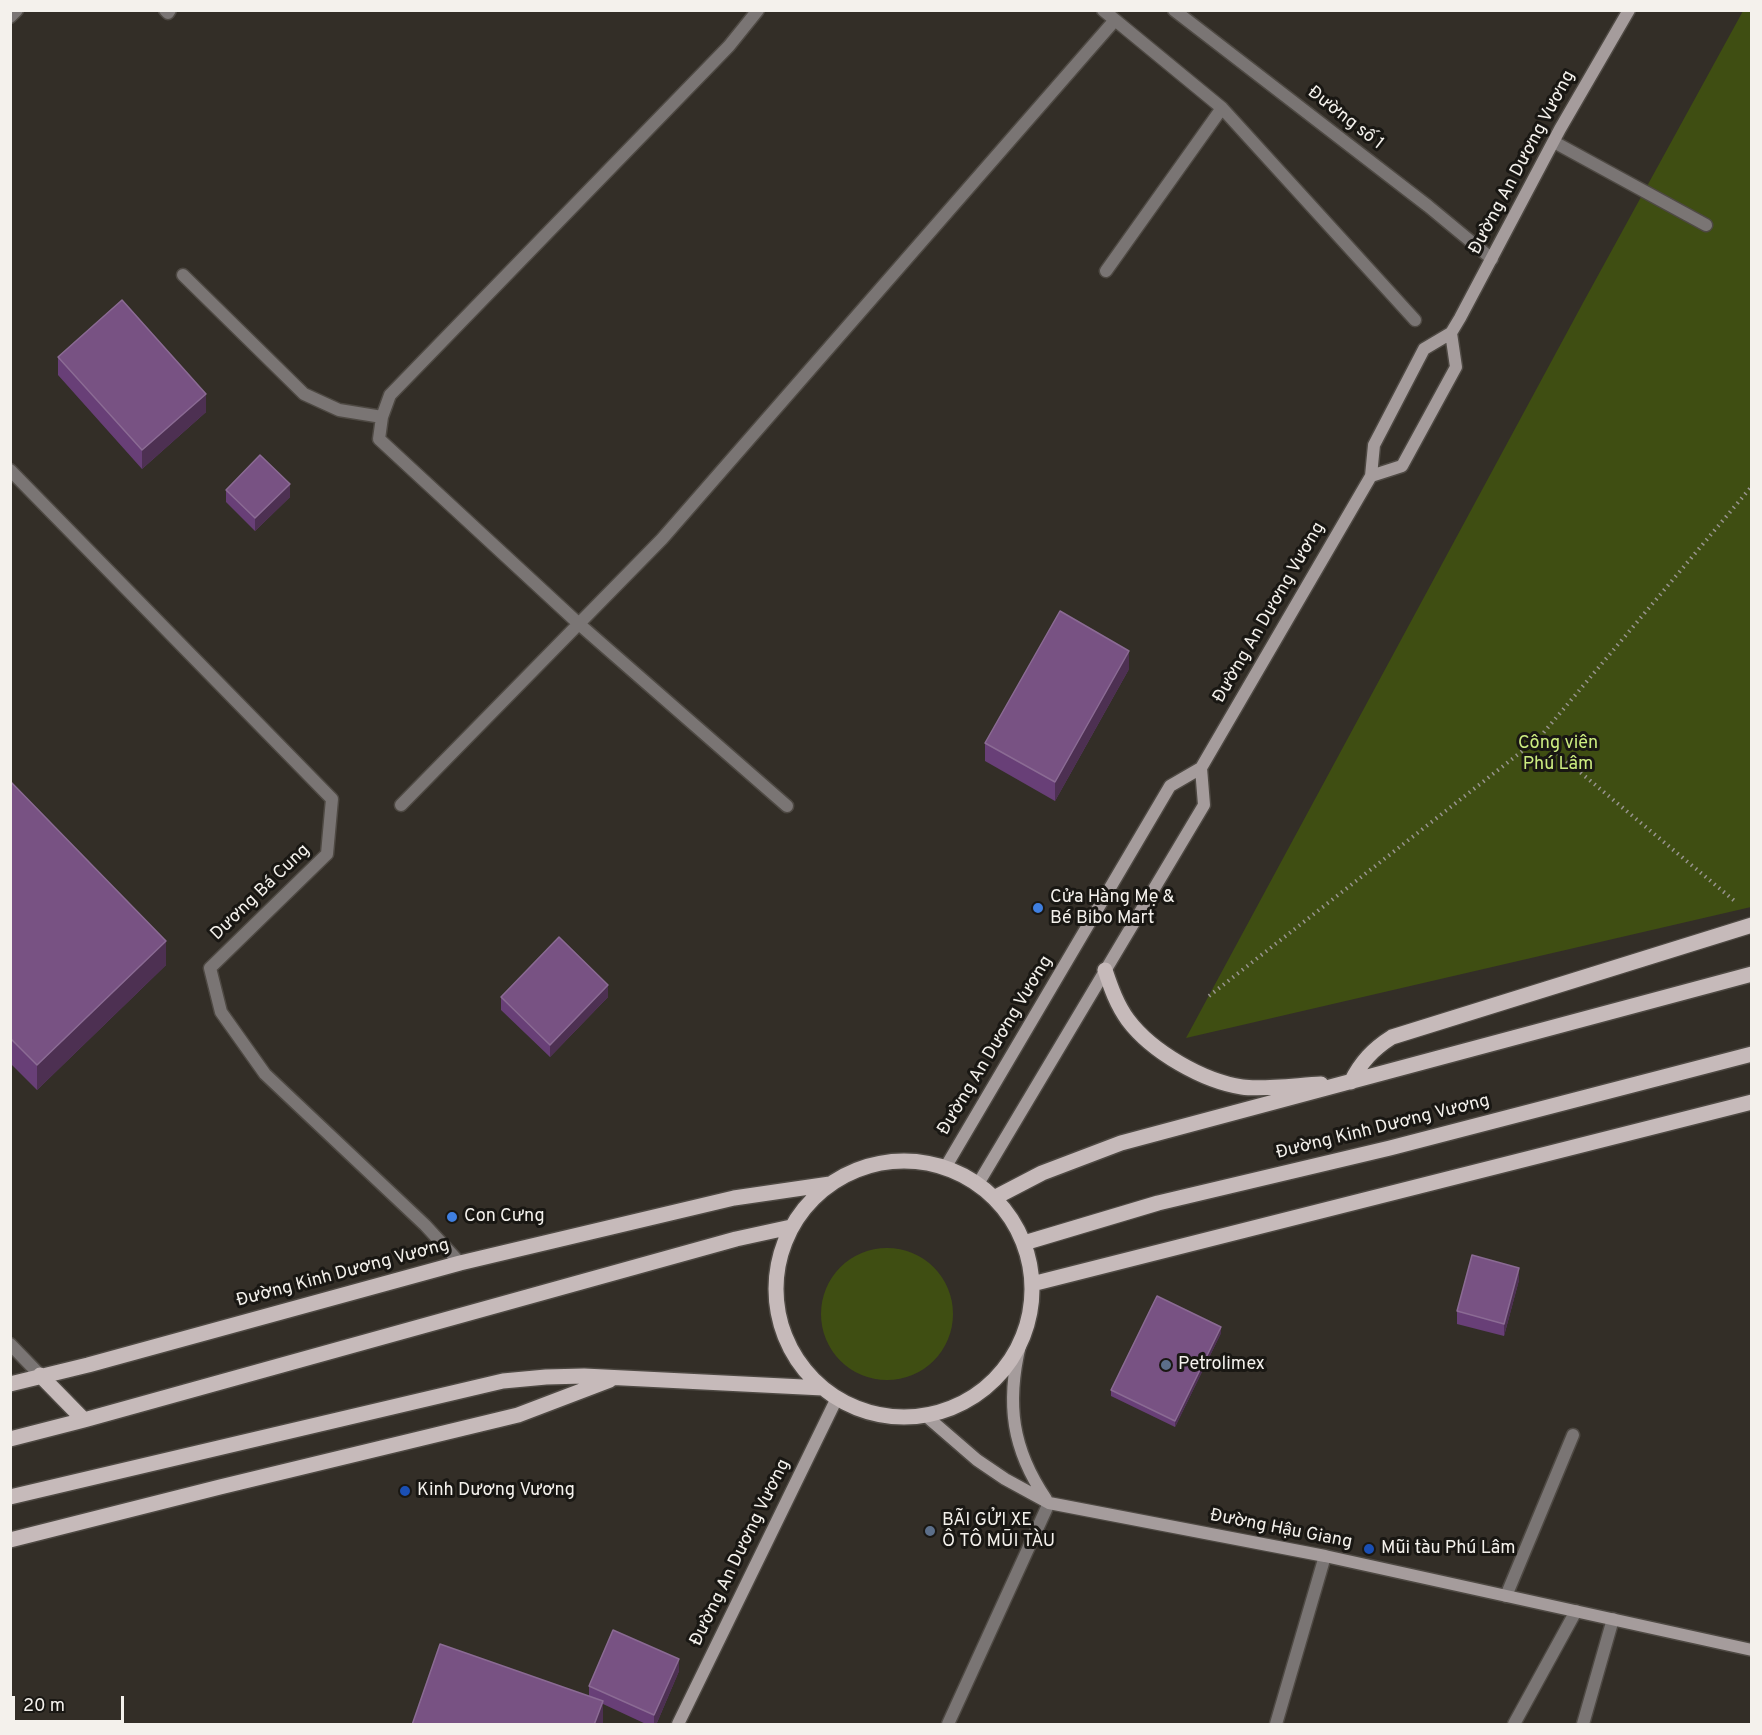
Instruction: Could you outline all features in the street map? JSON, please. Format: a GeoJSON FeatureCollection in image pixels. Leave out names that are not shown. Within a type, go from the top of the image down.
{"type":"FeatureCollection","features":[{"type":"Feature","properties":{"kind":"main road","name":"Đường An Dương Vương"},"geometry":{"type":"LineString","coordinates":[[945,1168],[1170,786],[1201,768],[1371,476],[1374,445],[1424,349],[1451,333],[1554,142],[1629,10]]}},
{"type":"Feature","properties":{"kind":"main road"},"geometry":{"type":"LineString","coordinates":[[1371,476],[1402,466],[1456,367],[1451,333]]}},
{"type":"Feature","properties":{"kind":"main road"},"geometry":{"type":"LineString","coordinates":[[978,1184],[1204,805],[1201,768]]}},
{"type":"Feature","properties":{"kind":"main road"},"geometry":{"type":"LineString","coordinates":[[1351,1082],[1368,1054],[1392,1037],[1752,925]]}},
{"type":"Feature","properties":{"kind":"main road"},"geometry":{"type":"LineString","coordinates":[[1105,970],[1113,995],[1128,1021],[1160,1050],[1198,1072],[1245,1088],[1351,1082]]}},
{"type":"Feature","properties":{"kind":"main road"},"geometry":{"type":"LineString","coordinates":[[994,1198],[1042,1173],[1112,1146],[1752,974]]}},
{"type":"Feature","properties":{"kind":"main road","name":"Đường Kinh Dương Vương"},"geometry":{"type":"LineString","coordinates":[[1024,1243],[1102,1219],[1229,1185],[1390,1148],[1752,1054]]}},
{"type":"Feature","properties":{"kind":"main road"},"geometry":{"type":"LineString","coordinates":[[1032,1284],[1752,1102]]}},
{"type":"Feature","properties":{"kind":"main road"},"geometry":{"type":"LineString","coordinates":[[1020,1345],[1004,1371],[981,1392],[948,1411],[910,1417],[880,1415],[837,1398],[811,1377],[792,1351],[781,1325],[776,1296],[777,1267],[791,1227],[813,1199],[830,1184],[853,1168],[879,1163],[919,1162],[945,1168],[978,1184],[994,1198],[1011,1218],[1024,1243],[1032,1270],[1030,1315],[1014,1372],[1012,1400],[1015,1428],[1022,1454],[1033,1480],[1049,1503]]}},
{"type":"Feature","properties":{"kind":"main road","name":"Đường Kinh Dương Vương"},"geometry":{"type":"LineString","coordinates":[[10,1384],[88,1365],[460,1263],[705,1204],[830,1184]]}},
{"type":"Feature","properties":{"kind":"main road"},"geometry":{"type":"LineString","coordinates":[[10,1439],[724,1242],[791,1227]]}},
{"type":"Feature","properties":{"kind":"main road"},"geometry":{"type":"LineString","coordinates":[[40,1375],[84,1420]]}},
{"type":"Feature","properties":{"kind":"main road"},"geometry":{"type":"LineString","coordinates":[[10,1497],[503,1381],[546,1377],[615,1378],[823,1388]]}},
{"type":"Feature","properties":{"kind":"main road"},"geometry":{"type":"LineString","coordinates":[[10,1540],[518,1415],[615,1378]]}},
{"type":"Feature","properties":{"kind":"main road","name":"Đường An Dương Vương"},"geometry":{"type":"LineString","coordinates":[[678,1725],[837,1398]]}},
{"type":"Feature","properties":{"kind":"main road","name":"Đường Hậu Giang"},"geometry":{"type":"LineString","coordinates":[[925,1415],[977,1460],[1005,1479],[1049,1503],[1325,1556],[1752,1650]]}},
{"type":"Feature","properties":{"kind":"street"},"geometry":{"type":"LineString","coordinates":[[10,17],[17,10]]}},
{"type":"Feature","properties":{"kind":"street"},"geometry":{"type":"LineString","coordinates":[[165,10],[168,13],[170,10]]}},
{"type":"Feature","properties":{"kind":"street"},"geometry":{"type":"LineString","coordinates":[[758,10],[729,46],[390,396],[382,417],[379,439],[579,624],[787,806]]}},
{"type":"Feature","properties":{"kind":"street"},"geometry":{"type":"LineString","coordinates":[[1103,10],[1222,108],[1415,320]]}},
{"type":"Feature","properties":{"kind":"street","name":"Đường số 1"},"geometry":{"type":"LineString","coordinates":[[1174,10],[1428,206],[1492,259]]}},
{"type":"Feature","properties":{"kind":"street"},"geometry":{"type":"LineString","coordinates":[[401,805],[662,538],[1115,20]]}},
{"type":"Feature","properties":{"kind":"street"},"geometry":{"type":"LineString","coordinates":[[1106,271],[1222,108]]}},
{"type":"Feature","properties":{"kind":"street"},"geometry":{"type":"LineString","coordinates":[[1554,142],[1706,225]]}},
{"type":"Feature","properties":{"kind":"street"},"geometry":{"type":"LineString","coordinates":[[183,274],[304,394],[339,410],[382,417]]}},
{"type":"Feature","properties":{"kind":"street","name":"Dương Bá Cung"},"geometry":{"type":"LineString","coordinates":[[10,470],[332,799],[327,854],[210,968],[221,1012],[265,1074],[425,1225],[460,1263]]}},
{"type":"Feature","properties":{"kind":"street"},"geometry":{"type":"LineString","coordinates":[[10,1344],[40,1375]]}},
{"type":"Feature","properties":{"kind":"street"},"geometry":{"type":"LineString","coordinates":[[1506,1596],[1573,1435]]}},
{"type":"Feature","properties":{"kind":"street"},"geometry":{"type":"LineString","coordinates":[[948,1725],[1049,1503]]}},
{"type":"Feature","properties":{"kind":"street"},"geometry":{"type":"LineString","coordinates":[[1276,1725],[1325,1556]]}},
{"type":"Feature","properties":{"kind":"street"},"geometry":{"type":"LineString","coordinates":[[1514,1725],[1576,1611]]}},
{"type":"Feature","properties":{"kind":"street"},"geometry":{"type":"LineString","coordinates":[[1583,1725],[1613,1619]]}},
{"type":"Feature","properties":{"kind":"path"},"geometry":{"type":"LineString","coordinates":[[1209,996],[1539,738],[1752,486]]}},
{"type":"Feature","properties":{"kind":"path"},"geometry":{"type":"LineString","coordinates":[[1539,738],[1743,908]]}},
{"type":"Feature","properties":{"kind":"green space","name":"Công viên Phú Lâm"},"geometry":{"type":"Polygon","coordinates":[[[1743,11],[1751,11],[1751,907],[1186,1038],[1584,301],[1743,11]]]}},
{"type":"Feature","properties":{"kind":"green space"},"geometry":{"type":"Polygon","coordinates":[[[887,1248],[912,1253],[934,1267],[948,1289],[953,1314],[948,1339],[934,1361],[912,1375],[887,1380],[862,1375],[840,1361],[826,1339],[821,1314],[826,1289],[840,1267],[862,1253],[887,1248]]]}},
{"type":"Feature","properties":{"kind":"building"},"geometry":{"type":"Polygon","coordinates":[[[122,300],[206,394],[142,450],[58,357],[122,300]]]}},
{"type":"Feature","properties":{"kind":"building"},"geometry":{"type":"Polygon","coordinates":[[[260,455],[290,484],[255,518],[226,490],[260,455]]]}},
{"type":"Feature","properties":{"kind":"building"},"geometry":{"type":"Polygon","coordinates":[[[1060,611],[1129,651],[1055,782],[985,743],[1060,611]]]}},
{"type":"Feature","properties":{"kind":"building"},"geometry":{"type":"Polygon","coordinates":[[[10,781],[166,941],[37,1065],[10,1038],[10,781]]]}},
{"type":"Feature","properties":{"kind":"building"},"geometry":{"type":"Polygon","coordinates":[[[559,937],[608,985],[550,1045],[501,997],[559,937]]]}},
{"type":"Feature","properties":{"kind":"building"},"geometry":{"type":"Polygon","coordinates":[[[1472,1255],[1519,1268],[1504,1324],[1457,1311],[1472,1255]]]}},
{"type":"Feature","properties":{"kind":"building","name":"Petrolimex"},"geometry":{"type":"Polygon","coordinates":[[[1157,1296],[1221,1327],[1175,1421],[1111,1390],[1157,1296]]]}},
{"type":"Feature","properties":{"kind":"building"},"geometry":{"type":"Polygon","coordinates":[[[613,1630],[679,1659],[654,1715],[589,1686],[613,1630]]]}},
{"type":"Feature","properties":{"kind":"building"},"geometry":{"type":"Polygon","coordinates":[[[440,1644],[603,1701],[594,1725],[412,1725],[440,1644]]]}},
{"type":"Feature","properties":{"kind":"place","name":"Cửa Hàng Mẹ & Bé Bibo Mart"},"geometry":{"type":"Point","coordinates":[1038,908]}},
{"type":"Feature","properties":{"kind":"place","name":"Con Cưng"},"geometry":{"type":"Point","coordinates":[452,1217]}},
{"type":"Feature","properties":{"kind":"place","name":"Petrolimex"},"geometry":{"type":"Point","coordinates":[1166,1365]}},
{"type":"Feature","properties":{"kind":"place","name":"Kinh Dương Vương"},"geometry":{"type":"Point","coordinates":[405,1491]}},
{"type":"Feature","properties":{"kind":"place","name":"BÃI GỬI XE Ô TÔ MŨI TÀU"},"geometry":{"type":"Point","coordinates":[930,1531]}},
{"type":"Feature","properties":{"kind":"place","name":"Mũi tàu Phú Lâm"},"geometry":{"type":"Point","coordinates":[1369,1549]}}]}
